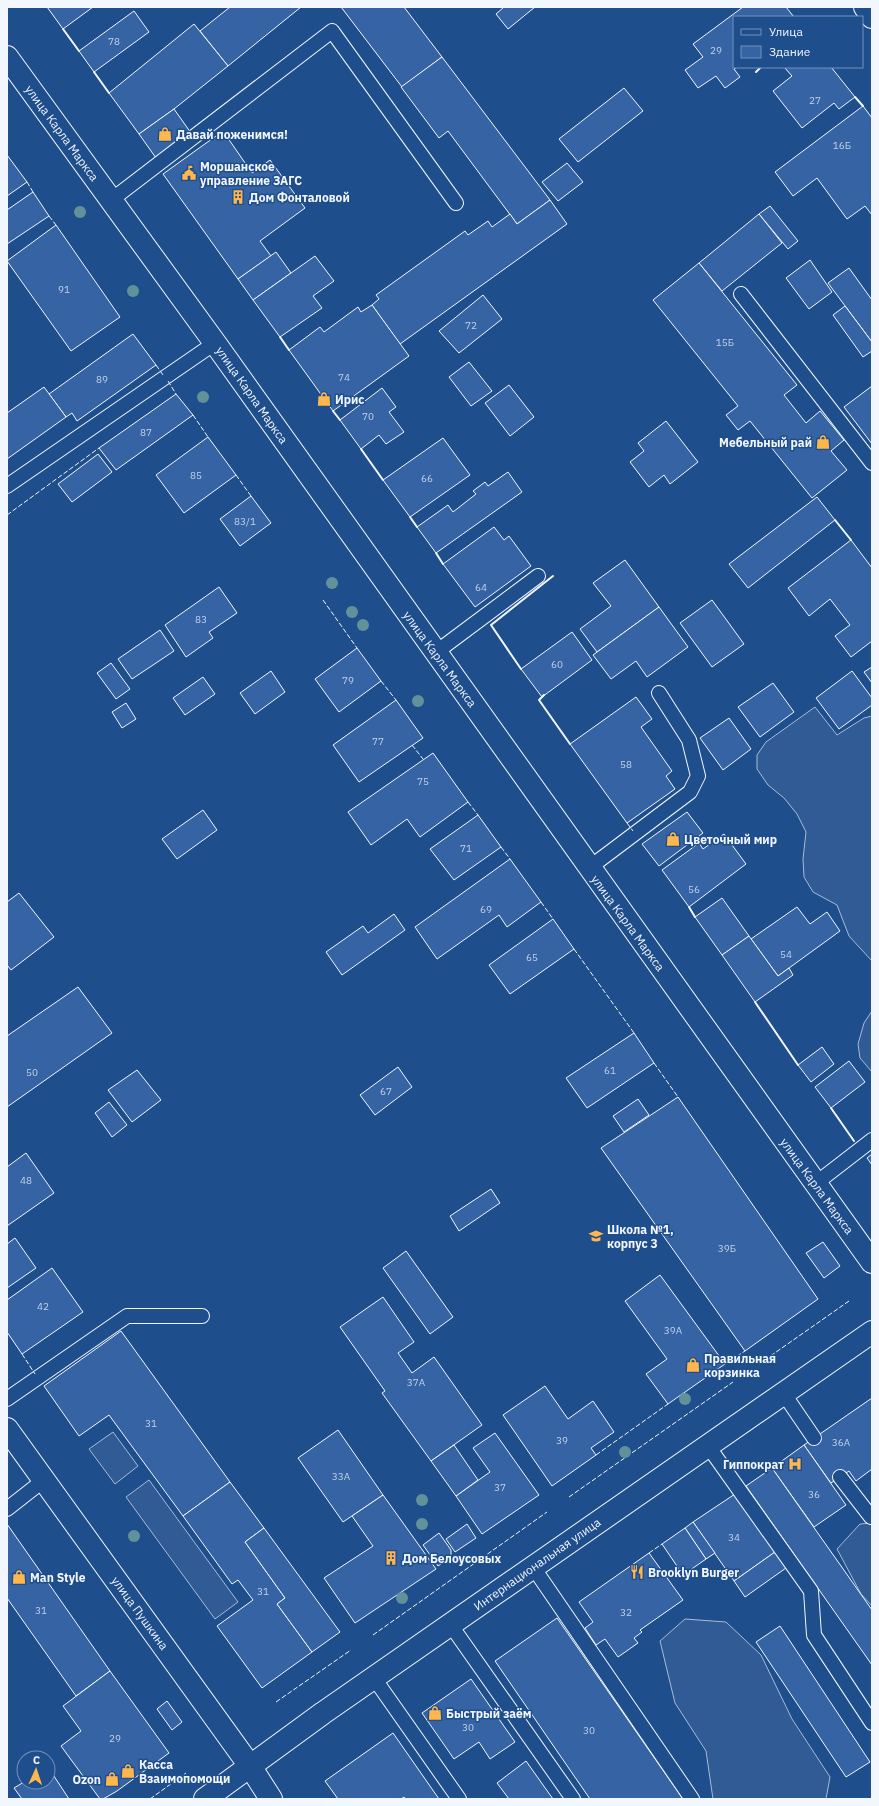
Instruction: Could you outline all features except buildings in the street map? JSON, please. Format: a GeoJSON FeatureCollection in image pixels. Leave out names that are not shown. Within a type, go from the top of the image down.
{"type":"FeatureCollection","features":[{"type":"Feature","properties":{"kind":"street"},"geometry":{"type":"LineString","coordinates":[[865,7],[872,17]]}},
{"type":"Feature","properties":{"kind":"street","name":"улица Карла Маркса"},"geometry":{"type":"LineString","coordinates":[[7,57],[110,201],[215,343],[435,653],[872,1262]]}},
{"type":"Feature","properties":{"kind":"street","name":"Интернациональная улица"},"geometry":{"type":"LineString","coordinates":[[205,1799],[450,1624],[872,1332]]}},
{"type":"Feature","properties":{"kind":"street","name":"улица Пушкина"},"geometry":{"type":"LineString","coordinates":[[7,1429],[250,1766],[270,1799]]}},
{"type":"Feature","properties":{"kind":"lane"},"geometry":{"type":"LineString","coordinates":[[110,201],[332,30],[456,203]]}},
{"type":"Feature","properties":{"kind":"lane"},"geometry":{"type":"LineString","coordinates":[[741,294],[872,462]]}},
{"type":"Feature","properties":{"kind":"lane"},"geometry":{"type":"LineString","coordinates":[[7,486],[215,343]]}},
{"type":"Feature","properties":{"kind":"lane"},"geometry":{"type":"LineString","coordinates":[[435,653],[538,576]]}},
{"type":"Feature","properties":{"kind":"lane"},"geometry":{"type":"LineString","coordinates":[[589,868],[690,792],[698,776],[689,740],[660,692]]}},
{"type":"Feature","properties":{"kind":"lane"},"geometry":{"type":"LineString","coordinates":[[815,1184],[872,1140]]}},
{"type":"Feature","properties":{"kind":"lane"},"geometry":{"type":"LineString","coordinates":[[7,1399],[127,1316],[202,1316]]}},
{"type":"Feature","properties":{"kind":"lane"},"geometry":{"type":"LineString","coordinates":[[784,1394],[814,1438]]}},
{"type":"Feature","properties":{"kind":"lane"},"geometry":{"type":"LineString","coordinates":[[708,1446],[811,1591],[814,1635],[872,1724]]}},
{"type":"Feature","properties":{"kind":"lane"},"geometry":{"type":"LineString","coordinates":[[840,1477],[871,1517]]}},
{"type":"Feature","properties":{"kind":"lane"},"geometry":{"type":"LineString","coordinates":[[7,1509],[44,1480]]}},
{"type":"Feature","properties":{"kind":"lane"},"geometry":{"type":"LineString","coordinates":[[533,1567],[692,1799]]}},
{"type":"Feature","properties":{"kind":"lane"},"geometry":{"type":"LineString","coordinates":[[450,1624],[573,1799]]}},
{"type":"Feature","properties":{"kind":"lane"},"geometry":{"type":"LineString","coordinates":[[374,1678],[459,1799]]}},
{"type":"Feature","properties":{"kind":"shaded area"},"geometry":{"type":"Polygon","coordinates":[[[815,707],[837,735],[864,718],[872,716],[872,961],[849,936],[837,905],[813,892],[804,877],[803,859],[806,832],[797,814],[784,798],[768,785],[757,769],[757,755],[766,742],[815,707]]]}},
{"type":"Feature","properties":{"kind":"shaded area"},"geometry":{"type":"Polygon","coordinates":[[[872,1011],[872,1072],[860,1058],[858,1044],[864,1023],[872,1011]]]}},
{"type":"Feature","properties":{"kind":"shaded area"},"geometry":{"type":"Polygon","coordinates":[[[113,1432],[138,1466],[115,1484],[89,1449],[113,1432]]]}},
{"type":"Feature","properties":{"kind":"shaded area"},"geometry":{"type":"Polygon","coordinates":[[[149,1480],[238,1602],[215,1619],[126,1497],[149,1480]]]}},
{"type":"Feature","properties":{"kind":"shaded area"},"geometry":{"type":"Polygon","coordinates":[[[872,1523],[872,1606],[861,1594],[837,1549],[860,1524],[872,1523]]]}},
{"type":"Feature","properties":{"kind":"shaded area"},"geometry":{"type":"Polygon","coordinates":[[[685,1619],[726,1622],[761,1655],[792,1719],[830,1777],[826,1799],[713,1799],[706,1751],[675,1703],[660,1641],[685,1619]]]}},
{"type":"Feature","properties":{"kind":"fence"},"geometry":{"type":"LineString","coordinates":[[27,182],[33,192]]}},
{"type":"Feature","properties":{"kind":"fence"},"geometry":{"type":"LineString","coordinates":[[49,216],[56,225]]}},
{"type":"Feature","properties":{"kind":"fence"},"geometry":{"type":"LineString","coordinates":[[156,365],[163,375]]}},
{"type":"Feature","properties":{"kind":"fence"},"geometry":{"type":"LineString","coordinates":[[168,381],[176,394]]}},
{"type":"Feature","properties":{"kind":"fence"},"geometry":{"type":"LineString","coordinates":[[193,415],[208,437]]}},
{"type":"Feature","properties":{"kind":"fence"},"geometry":{"type":"LineString","coordinates":[[7,515],[99,448]]}},
{"type":"Feature","properties":{"kind":"fence"},"geometry":{"type":"LineString","coordinates":[[236,475],[251,496]]}},
{"type":"Feature","properties":{"kind":"fence"},"geometry":{"type":"LineString","coordinates":[[323,600],[357,648]]}},
{"type":"Feature","properties":{"kind":"fence"},"geometry":{"type":"LineString","coordinates":[[381,681],[396,700]]}},
{"type":"Feature","properties":{"kind":"fence"},"geometry":{"type":"LineString","coordinates":[[412,745],[423,759]]}},
{"type":"Feature","properties":{"kind":"fence"},"geometry":{"type":"LineString","coordinates":[[468,802],[478,815]]}},
{"type":"Feature","properties":{"kind":"fence"},"geometry":{"type":"LineString","coordinates":[[627,823],[633,831]]}},
{"type":"Feature","properties":{"kind":"fence"},"geometry":{"type":"LineString","coordinates":[[501,847],[510,859]]}},
{"type":"Feature","properties":{"kind":"fence"},"geometry":{"type":"LineString","coordinates":[[541,902],[553,919]]}},
{"type":"Feature","properties":{"kind":"fence"},"geometry":{"type":"LineString","coordinates":[[574,949],[634,1033]]}},
{"type":"Feature","properties":{"kind":"fence"},"geometry":{"type":"LineString","coordinates":[[654,1063],[678,1097]]}},
{"type":"Feature","properties":{"kind":"fence"},"geometry":{"type":"LineString","coordinates":[[759,1364],[849,1301]]}},
{"type":"Feature","properties":{"kind":"fence"},"geometry":{"type":"LineString","coordinates":[[725,1364],[745,1351]]}},
{"type":"Feature","properties":{"kind":"fence"},"geometry":{"type":"LineString","coordinates":[[22,1354],[35,1374]]}},
{"type":"Feature","properties":{"kind":"fence"},"geometry":{"type":"LineString","coordinates":[[569,1497],[733,1382]]}},
{"type":"Feature","properties":{"kind":"fence"},"geometry":{"type":"LineString","coordinates":[[596,1455],[668,1404]]}},
{"type":"Feature","properties":{"kind":"fence"},"geometry":{"type":"LineString","coordinates":[[373,1635],[547,1512]]}},
{"type":"Feature","properties":{"kind":"fence"},"geometry":{"type":"LineString","coordinates":[[649,1553],[662,1544]]}},
{"type":"Feature","properties":{"kind":"fence"},"geometry":{"type":"LineString","coordinates":[[276,1702],[351,1650]]}},
{"type":"Feature","properties":{"kind":"fence"},"geometry":{"type":"LineString","coordinates":[[150,1799],[186,1773]]}},
{"type":"Feature","properties":{"kind":"wall"},"geometry":{"type":"LineString","coordinates":[[63,29],[79,51]]}},
{"type":"Feature","properties":{"kind":"wall"},"geometry":{"type":"LineString","coordinates":[[756,72],[760,68]]}},
{"type":"Feature","properties":{"kind":"wall"},"geometry":{"type":"LineString","coordinates":[[94,72],[109,93]]}},
{"type":"Feature","properties":{"kind":"wall"},"geometry":{"type":"LineString","coordinates":[[855,97],[863,106]]}},
{"type":"Feature","properties":{"kind":"wall"},"geometry":{"type":"LineString","coordinates":[[280,337],[289,350]]}},
{"type":"Feature","properties":{"kind":"wall"},"geometry":{"type":"LineString","coordinates":[[333,411],[340,420]]}},
{"type":"Feature","properties":{"kind":"wall"},"geometry":{"type":"LineString","coordinates":[[361,449],[383,480]]}},
{"type":"Feature","properties":{"kind":"wall"},"geometry":{"type":"LineString","coordinates":[[410,517],[417,527]]}},
{"type":"Feature","properties":{"kind":"wall"},"geometry":{"type":"LineString","coordinates":[[835,520],[851,540]]}},
{"type":"Feature","properties":{"kind":"wall"},"geometry":{"type":"LineString","coordinates":[[436,553],[443,564]]}},
{"type":"Feature","properties":{"kind":"wall"},"geometry":{"type":"LineString","coordinates":[[521,669],[491,625],[553,576]]}},
{"type":"Feature","properties":{"kind":"wall"},"geometry":{"type":"LineString","coordinates":[[544,695],[539,700],[570,744]]}},
{"type":"Feature","properties":{"kind":"wall"},"geometry":{"type":"LineString","coordinates":[[689,907],[695,917]]}},
{"type":"Feature","properties":{"kind":"wall"},"geometry":{"type":"LineString","coordinates":[[755,1002],[798,1065]]}},
{"type":"Feature","properties":{"kind":"wall"},"geometry":{"type":"LineString","coordinates":[[831,1108],[854,1141]]}},
{"type":"Feature","properties":{"kind":"place","name":"Давай поженимся!"},"geometry":{"type":"Point","coordinates":[165,134]}},
{"type":"Feature","properties":{"kind":"place","name":"Моршанское управление ЗАГС"},"geometry":{"type":"Point","coordinates":[189,173]}},
{"type":"Feature","properties":{"kind":"place","name":"Дом Фонталовой"},"geometry":{"type":"Point","coordinates":[238,197]}},
{"type":"Feature","properties":{"kind":"place","name":"Ирис"},"geometry":{"type":"Point","coordinates":[324,399]}},
{"type":"Feature","properties":{"kind":"place","name":"Мебельный рай"},"geometry":{"type":"Point","coordinates":[823,442]}},
{"type":"Feature","properties":{"kind":"place","name":"Цветочный мир"},"geometry":{"type":"Point","coordinates":[673,839]}},
{"type":"Feature","properties":{"kind":"place","name":"Школа №1, корпус 3"},"geometry":{"type":"Point","coordinates":[596,1236]}},
{"type":"Feature","properties":{"kind":"place","name":"Правильная корзинка"},"geometry":{"type":"Point","coordinates":[693,1365]}},
{"type":"Feature","properties":{"kind":"place","name":"Гиппократ"},"geometry":{"type":"Point","coordinates":[795,1464]}},
{"type":"Feature","properties":{"kind":"place","name":"Дом Белоусовых"},"geometry":{"type":"Point","coordinates":[391,1558]}},
{"type":"Feature","properties":{"kind":"place","name":"Brooklyn Burger"},"geometry":{"type":"Point","coordinates":[637,1572]}},
{"type":"Feature","properties":{"kind":"place","name":"Man Style"},"geometry":{"type":"Point","coordinates":[19,1577]}},
{"type":"Feature","properties":{"kind":"place","name":"Быстрый заём"},"geometry":{"type":"Point","coordinates":[435,1713]}},
{"type":"Feature","properties":{"kind":"place","name":"Касса Взаимопомощи"},"geometry":{"type":"Point","coordinates":[128,1771]}},
{"type":"Feature","properties":{"kind":"place","name":"Ozon"},"geometry":{"type":"Point","coordinates":[112,1779]}}]}
